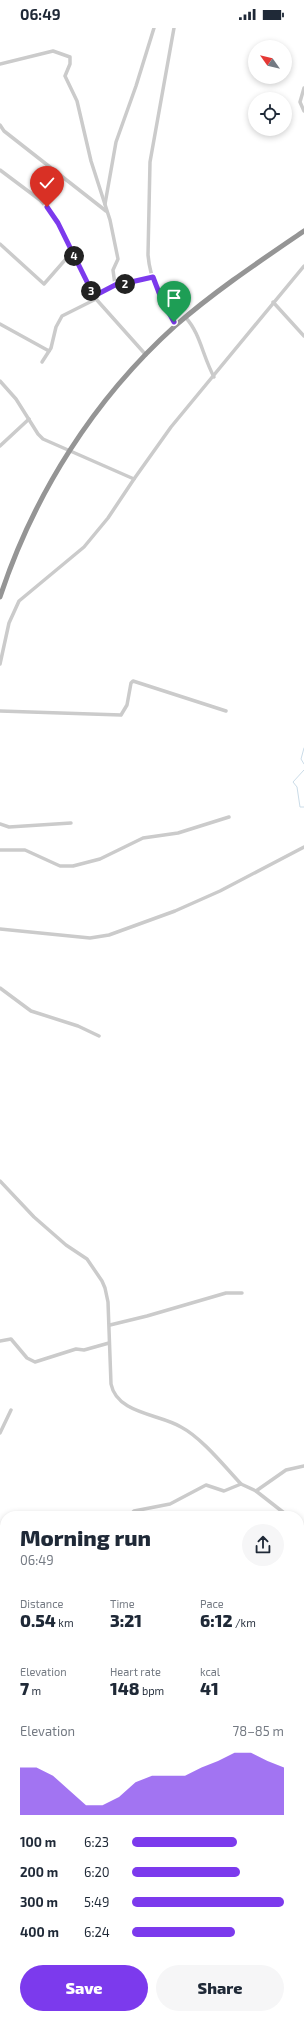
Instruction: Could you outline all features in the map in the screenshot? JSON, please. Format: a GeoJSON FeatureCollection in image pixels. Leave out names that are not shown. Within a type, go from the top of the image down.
{"type":"FeatureCollection","features":[{"type":"Feature","properties":{"kind":"highway"},"geometry":{"type":"LineString","coordinates":[[0,597],[28,525],[45,492],[70,450],[110,395],[146,355],[177,325],[232,282],[304,231]]}},
{"type":"Feature","properties":{"kind":"street"},"geometry":{"type":"LineString","coordinates":[[104,206],[116,142],[136,86],[154,28]]}},
{"type":"Feature","properties":{"kind":"street"},"geometry":{"type":"LineString","coordinates":[[174,28],[150,162],[148,255],[153,277],[164,303],[177,325]]}},
{"type":"Feature","properties":{"kind":"street"},"geometry":{"type":"LineString","coordinates":[[0,64],[53,51],[70,57],[70,64],[65,76],[77,101],[91,161],[118,259],[113,270],[115,285]]}},
{"type":"Feature","properties":{"kind":"street"},"geometry":{"type":"LineString","coordinates":[[304,88],[300,102],[304,111]]}},
{"type":"Feature","properties":{"kind":"street"},"geometry":{"type":"LineString","coordinates":[[0,125],[10,136],[106,211]]}},
{"type":"Feature","properties":{"kind":"street"},"geometry":{"type":"LineString","coordinates":[[0,170],[47,207],[58,223],[95,298],[146,355]]}},
{"type":"Feature","properties":{"kind":"street"},"geometry":{"type":"LineString","coordinates":[[0,244],[44,284],[72,252]]}},
{"type":"Feature","properties":{"kind":"street"},"geometry":{"type":"LineString","coordinates":[[0,664],[8,622],[19,601],[84,547],[108,518],[171,427],[304,266]]}},
{"type":"Feature","properties":{"kind":"street"},"geometry":{"type":"LineString","coordinates":[[42,362],[49,351],[62,316],[115,285],[153,277]]}},
{"type":"Feature","properties":{"kind":"street"},"geometry":{"type":"LineString","coordinates":[[273,302],[304,336]]}},
{"type":"Feature","properties":{"kind":"street"},"geometry":{"type":"LineString","coordinates":[[186,318],[194,327],[205,361],[214,376]]}},
{"type":"Feature","properties":{"kind":"street"},"geometry":{"type":"LineString","coordinates":[[0,324],[49,351]]}},
{"type":"Feature","properties":{"kind":"street"},"geometry":{"type":"LineString","coordinates":[[0,381],[16,399],[29,420],[43,438],[134,479]]}},
{"type":"Feature","properties":{"kind":"street"},"geometry":{"type":"LineString","coordinates":[[0,446],[29,420]]}},
{"type":"Feature","properties":{"kind":"street"},"geometry":{"type":"LineString","coordinates":[[0,711],[121,715],[126,710],[131,685],[134,681],[226,711]]}},
{"type":"Feature","properties":{"kind":"street"},"geometry":{"type":"LineString","coordinates":[[0,850],[24,850],[60,866],[73,866],[100,859],[143,838],[178,833],[229,817]]}},
{"type":"Feature","properties":{"kind":"street"},"geometry":{"type":"LineString","coordinates":[[0,824],[9,827],[71,823]]}},
{"type":"Feature","properties":{"kind":"street"},"geometry":{"type":"LineString","coordinates":[[0,929],[90,938],[109,935],[175,911],[220,891],[304,847]]}},
{"type":"Feature","properties":{"kind":"street"},"geometry":{"type":"LineString","coordinates":[[0,988],[31,1011],[78,1026],[99,1036]]}},
{"type":"Feature","properties":{"kind":"street"},"geometry":{"type":"LineString","coordinates":[[0,1181],[34,1216],[66,1245],[91,1263],[106,1288],[110,1325],[109,1343],[111,1384],[116,1395],[131,1407],[171,1421],[190,1432],[240,1484],[256,1491],[282,1511]]}},
{"type":"Feature","properties":{"kind":"street"},"geometry":{"type":"LineString","coordinates":[[110,1325],[226,1293],[242,1293]]}},
{"type":"Feature","properties":{"kind":"street"},"geometry":{"type":"LineString","coordinates":[[0,1341],[11,1338],[29,1359],[35,1362],[76,1349],[84,1350],[109,1343]]}},
{"type":"Feature","properties":{"kind":"street"},"geometry":{"type":"LineString","coordinates":[[0,1433],[11,1410]]}},
{"type":"Feature","properties":{"kind":"street"},"geometry":{"type":"LineString","coordinates":[[256,1491],[286,1470],[304,1466]]}},
{"type":"Feature","properties":{"kind":"street"},"geometry":{"type":"LineString","coordinates":[[134,1511],[170,1504],[204,1486],[224,1491],[240,1484]]}},
{"type":"Feature","properties":{"kind":"waterway"},"geometry":{"type":"LineString","coordinates":[[304,748],[301,759],[304,764]]}},
{"type":"Feature","properties":{"kind":"waterway"},"geometry":{"type":"LineString","coordinates":[[304,770],[293,782],[297,787],[300,807],[304,807]]}},
{"type":"Feature","properties":{"kind":"route"},"geometry":{"type":"LineString","coordinates":[[47,207],[58,223],[94,296],[99,292],[119,283],[122,284],[153,277],[161,298],[174,322]]}}]}
